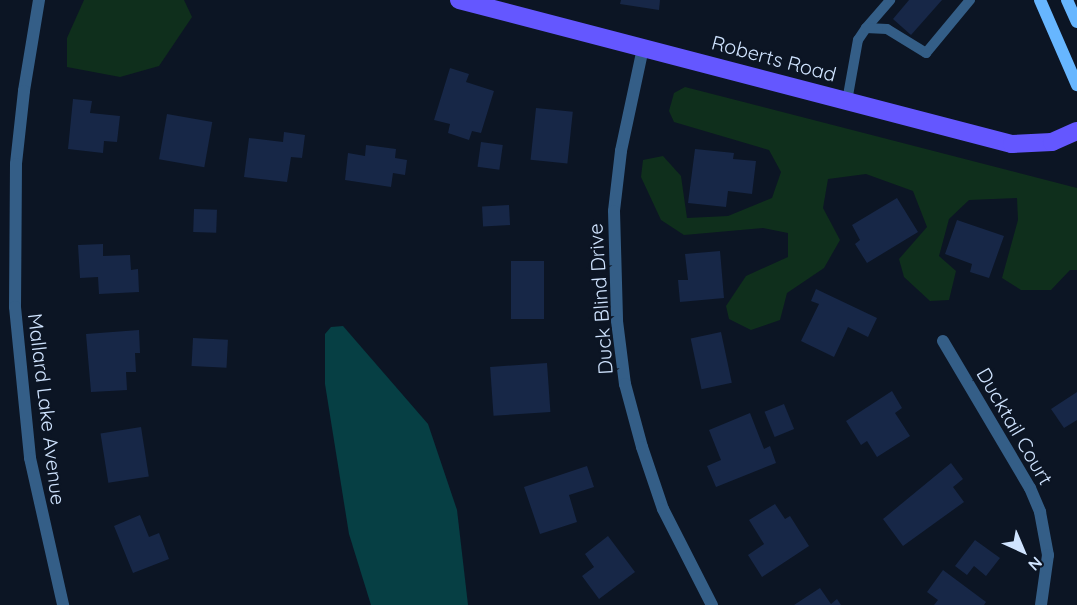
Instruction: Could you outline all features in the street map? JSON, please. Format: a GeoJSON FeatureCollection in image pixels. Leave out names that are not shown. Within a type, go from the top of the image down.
{"type":"FeatureCollection","features":[{"type":"Feature","properties":{"kind":"main road","name":"Roberts Road"},"geometry":{"type":"LineString","coordinates":[[459,0],[1012,144],[1052,142],[1077,131]]}},
{"type":"Feature","properties":{"kind":"main road"},"geometry":{"type":"LineString","coordinates":[[1040,0],[1077,85]]}},
{"type":"Feature","properties":{"kind":"main road"},"geometry":{"type":"LineString","coordinates":[[1067,0],[1077,22]]}},
{"type":"Feature","properties":{"kind":"street","name":"Mallard Lake Avenue"},"geometry":{"type":"LineString","coordinates":[[39,0],[16,164],[15,307],[30,458],[63,605]]}},
{"type":"Feature","properties":{"kind":"street","name":"Duck Blind Drive"},"geometry":{"type":"LineString","coordinates":[[643,48],[621,151],[614,211],[617,321],[625,384],[649,468],[663,509],[712,605]]}},
{"type":"Feature","properties":{"kind":"street","name":"Ducktail Court"},"geometry":{"type":"LineString","coordinates":[[943,341],[1030,488],[1040,512],[1048,555],[1041,605]]}},
{"type":"Feature","properties":{"kind":"lane"},"geometry":{"type":"LineString","coordinates":[[847,101],[858,40],[890,0]]}},
{"type":"Feature","properties":{"kind":"lane"},"geometry":{"type":"LineString","coordinates":[[866,28],[887,29],[926,53],[970,0]]}},
{"type":"Feature","properties":{"kind":"shaded area"},"geometry":{"type":"Polygon","coordinates":[[[84,0],[184,0],[192,17],[159,66],[120,77],[67,67],[67,38],[84,0]]]}},
{"type":"Feature","properties":{"kind":"shaded area"},"geometry":{"type":"Polygon","coordinates":[[[685,87],[1077,188],[1077,270],[1070,270],[1051,290],[1021,290],[1002,278],[1018,220],[1017,198],[969,200],[949,219],[939,256],[956,271],[949,300],[930,301],[904,277],[899,259],[927,227],[913,191],[866,174],[828,179],[823,208],[840,240],[824,268],[787,293],[780,320],[751,330],[729,319],[726,306],[746,276],[788,257],[788,233],[763,228],[684,235],[661,220],[641,177],[643,160],[663,156],[681,176],[687,218],[728,216],[772,198],[781,172],[769,150],[674,122],[669,111],[674,93],[685,87]]]}},
{"type":"Feature","properties":{"kind":"shaded area"},"geometry":{"type":"Polygon","coordinates":[[[343,326],[428,424],[457,510],[468,605],[371,605],[349,534],[325,384],[325,334],[331,327],[343,326]]]}},
{"type":"Feature","properties":{"kind":"building"},"geometry":{"type":"Polygon","coordinates":[[[621,0],[660,0],[659,10],[620,4],[621,0]]]}},
{"type":"Feature","properties":{"kind":"building"},"geometry":{"type":"Polygon","coordinates":[[[909,0],[942,0],[911,35],[893,19],[909,0]]]}},
{"type":"Feature","properties":{"kind":"building"},"geometry":{"type":"Polygon","coordinates":[[[450,68],[469,74],[466,82],[494,91],[481,133],[472,131],[469,140],[448,133],[450,124],[434,120],[450,68]]]}},
{"type":"Feature","properties":{"kind":"building"},"geometry":{"type":"Polygon","coordinates":[[[73,99],[92,101],[90,113],[120,116],[117,142],[104,141],[103,153],[68,149],[73,99]]]}},
{"type":"Feature","properties":{"kind":"building"},"geometry":{"type":"Polygon","coordinates":[[[536,108],[573,112],[567,164],[531,160],[536,108]]]}},
{"type":"Feature","properties":{"kind":"building"},"geometry":{"type":"Polygon","coordinates":[[[167,114],[212,122],[204,167],[159,159],[167,114]]]}},
{"type":"Feature","properties":{"kind":"building"},"geometry":{"type":"Polygon","coordinates":[[[284,132],[305,135],[302,158],[291,157],[287,182],[244,177],[249,138],[283,142],[284,132]]]}},
{"type":"Feature","properties":{"kind":"building"},"geometry":{"type":"Polygon","coordinates":[[[481,142],[503,145],[499,170],[478,167],[481,142]]]}},
{"type":"Feature","properties":{"kind":"building"},"geometry":{"type":"Polygon","coordinates":[[[366,145],[396,149],[395,158],[407,160],[405,175],[393,173],[391,187],[345,180],[348,153],[365,156],[366,145]]]}},
{"type":"Feature","properties":{"kind":"building"},"geometry":{"type":"Polygon","coordinates":[[[695,149],[734,153],[733,159],[756,161],[752,194],[728,191],[726,207],[688,203],[695,149]]]}},
{"type":"Feature","properties":{"kind":"building"},"geometry":{"type":"Polygon","coordinates":[[[897,198],[918,232],[867,263],[855,244],[860,240],[852,225],[897,198]]]}},
{"type":"Feature","properties":{"kind":"building"},"geometry":{"type":"Polygon","coordinates":[[[509,205],[510,225],[483,226],[482,206],[509,205]]]}},
{"type":"Feature","properties":{"kind":"building"},"geometry":{"type":"Polygon","coordinates":[[[194,209],[217,210],[216,233],[193,232],[194,209]]]}},
{"type":"Feature","properties":{"kind":"building"},"geometry":{"type":"Polygon","coordinates":[[[957,220],[1004,236],[989,278],[970,272],[972,264],[945,254],[957,220]]]}},
{"type":"Feature","properties":{"kind":"building"},"geometry":{"type":"Polygon","coordinates":[[[103,244],[103,256],[130,255],[131,270],[138,269],[139,292],[99,294],[98,277],[80,278],[78,245],[103,244]]]}},
{"type":"Feature","properties":{"kind":"building"},"geometry":{"type":"Polygon","coordinates":[[[720,251],[724,298],[680,302],[678,280],[688,280],[685,254],[720,251]]]}},
{"type":"Feature","properties":{"kind":"building"},"geometry":{"type":"Polygon","coordinates":[[[511,261],[544,261],[544,319],[511,319],[511,261]]]}},
{"type":"Feature","properties":{"kind":"building"},"geometry":{"type":"Polygon","coordinates":[[[816,289],[877,318],[868,337],[848,327],[834,357],[801,341],[819,304],[811,301],[816,289]]]}},
{"type":"Feature","properties":{"kind":"building"},"geometry":{"type":"Polygon","coordinates":[[[139,330],[140,353],[135,353],[136,372],[126,372],[127,390],[91,392],[86,334],[139,330]]]}},
{"type":"Feature","properties":{"kind":"building"},"geometry":{"type":"Polygon","coordinates":[[[721,332],[732,383],[701,389],[691,338],[721,332]]]}},
{"type":"Feature","properties":{"kind":"building"},"geometry":{"type":"Polygon","coordinates":[[[193,338],[228,340],[226,368],[192,366],[193,338]]]}},
{"type":"Feature","properties":{"kind":"building"},"geometry":{"type":"Polygon","coordinates":[[[547,363],[550,412],[494,416],[490,367],[547,363]]]}},
{"type":"Feature","properties":{"kind":"building"},"geometry":{"type":"Polygon","coordinates":[[[892,391],[902,408],[895,413],[910,436],[877,457],[867,441],[861,445],[846,421],[892,391]]]}},
{"type":"Feature","properties":{"kind":"building"},"geometry":{"type":"Polygon","coordinates":[[[1077,392],[1077,420],[1064,428],[1051,409],[1077,392]]]}},
{"type":"Feature","properties":{"kind":"building"},"geometry":{"type":"Polygon","coordinates":[[[784,404],[794,429],[775,437],[765,412],[784,404]]]}},
{"type":"Feature","properties":{"kind":"building"},"geometry":{"type":"Polygon","coordinates":[[[750,413],[764,449],[770,446],[776,463],[716,487],[707,466],[721,460],[709,430],[750,413]]]}},
{"type":"Feature","properties":{"kind":"building"},"geometry":{"type":"Polygon","coordinates":[[[141,427],[149,476],[108,483],[101,433],[141,427]]]}},
{"type":"Feature","properties":{"kind":"building"},"geometry":{"type":"Polygon","coordinates":[[[951,463],[963,479],[953,487],[964,502],[903,546],[883,519],[951,463]]]}},
{"type":"Feature","properties":{"kind":"building"},"geometry":{"type":"Polygon","coordinates":[[[587,466],[594,487],[569,495],[577,522],[540,534],[524,487],[587,466]]]}},
{"type":"Feature","properties":{"kind":"building"},"geometry":{"type":"Polygon","coordinates":[[[775,504],[785,519],[790,516],[809,546],[762,577],[748,555],[764,544],[749,520],[775,504]]]}},
{"type":"Feature","properties":{"kind":"building"},"geometry":{"type":"Polygon","coordinates":[[[140,515],[149,537],[159,533],[169,559],[133,573],[114,526],[140,515]]]}},
{"type":"Feature","properties":{"kind":"building"},"geometry":{"type":"Polygon","coordinates":[[[608,536],[635,572],[599,599],[582,576],[594,567],[585,554],[608,536]]]}},
{"type":"Feature","properties":{"kind":"building"},"geometry":{"type":"Polygon","coordinates":[[[975,540],[1000,558],[986,576],[974,566],[967,575],[955,566],[975,540]]]}},
{"type":"Feature","properties":{"kind":"building"},"geometry":{"type":"Polygon","coordinates":[[[943,570],[986,602],[984,605],[934,605],[938,600],[927,592],[943,570]]]}},
{"type":"Feature","properties":{"kind":"building"},"geometry":{"type":"Polygon","coordinates":[[[820,588],[831,604],[837,599],[841,605],[794,605],[820,588]]]}}]}
